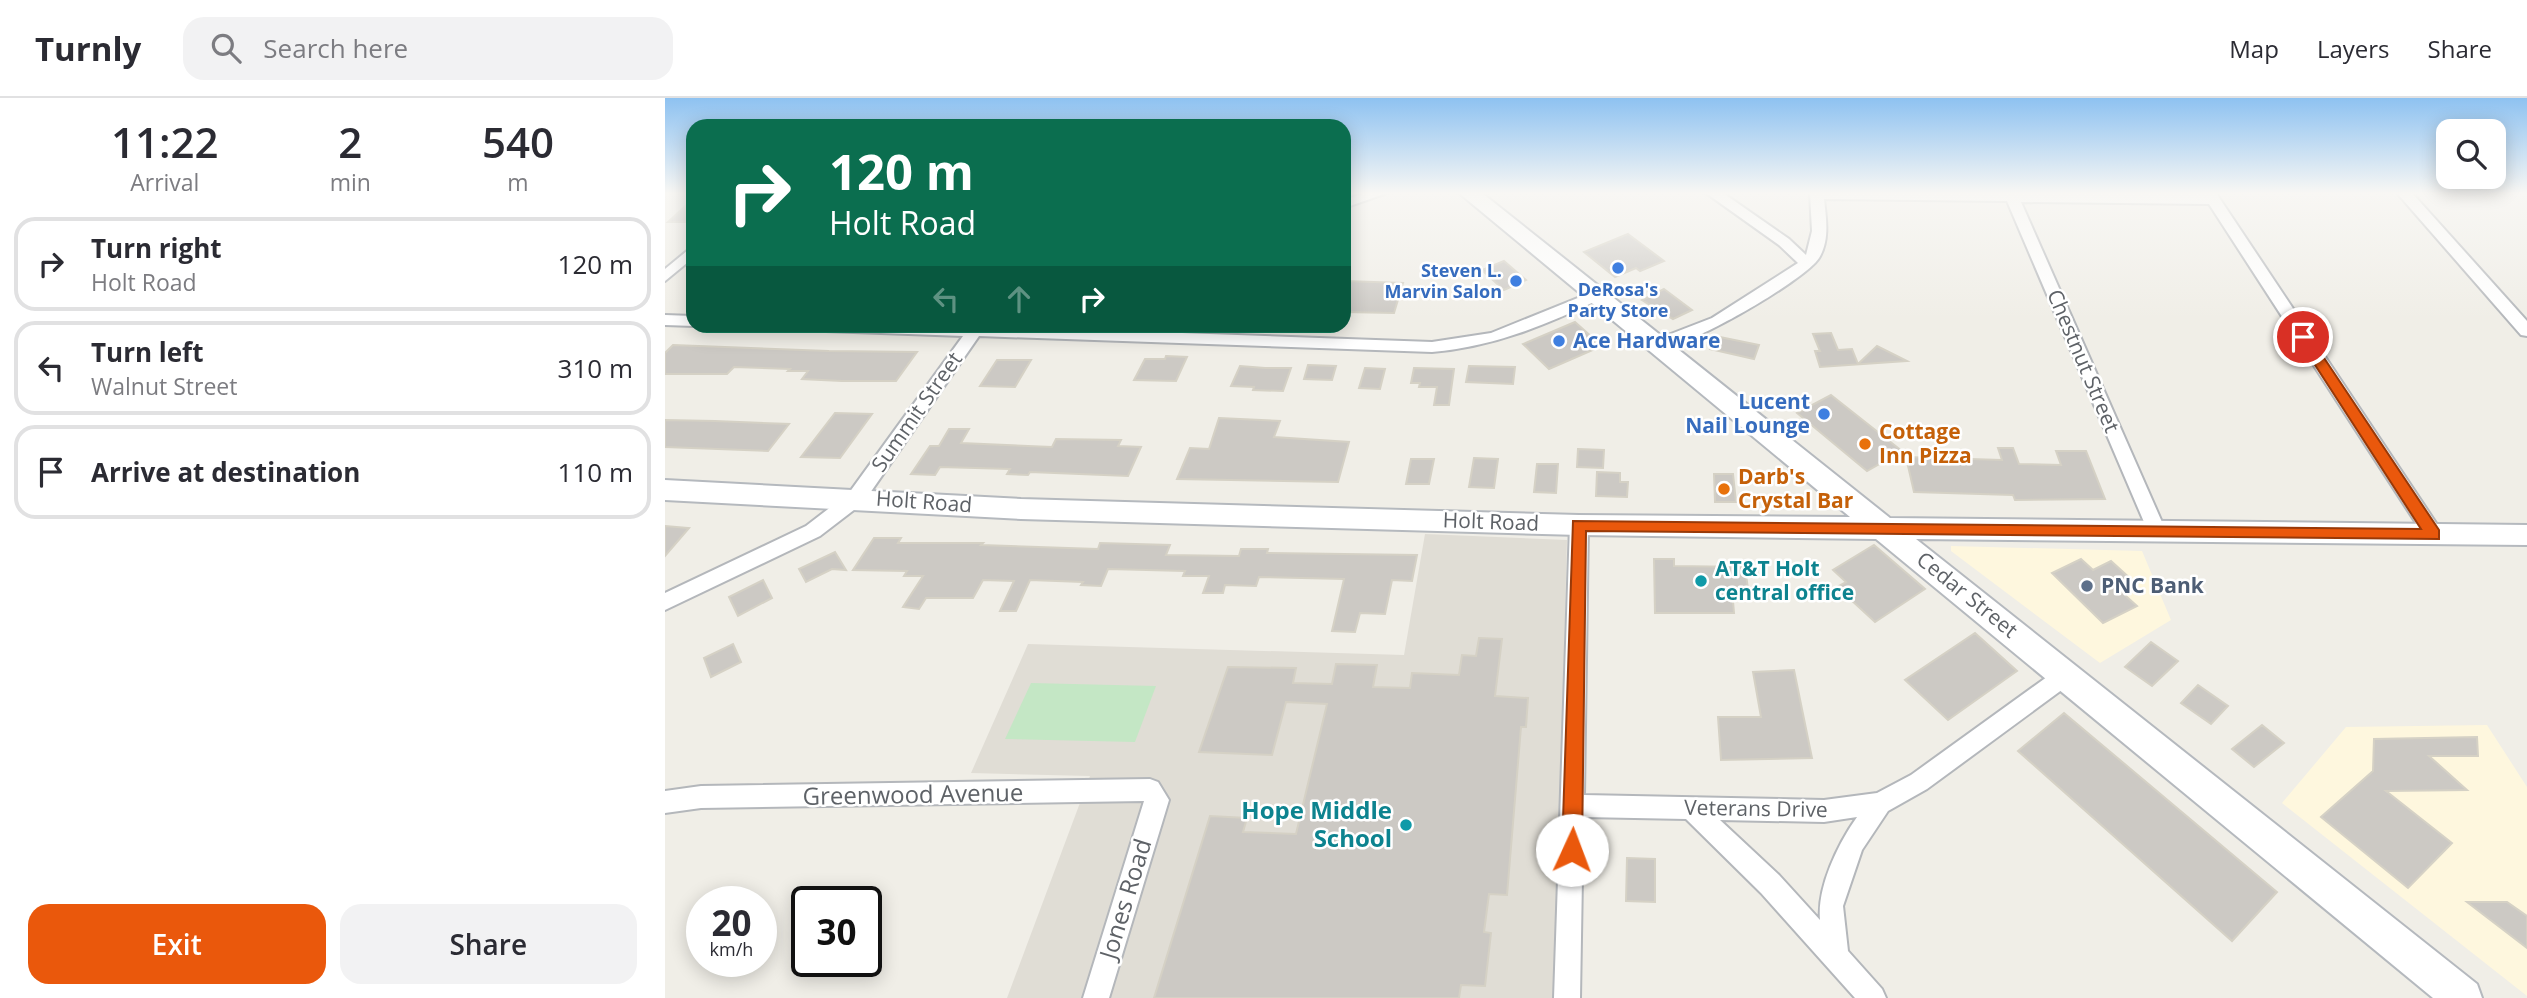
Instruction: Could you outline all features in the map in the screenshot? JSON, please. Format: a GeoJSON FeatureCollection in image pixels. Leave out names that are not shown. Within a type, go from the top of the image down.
{"type":"FeatureCollection","features":[{"type":"Feature","properties":{"kind":"main road","name":"Cedar Street"},"geometry":{"type":"LineString","coordinates":[[1520,235],[2463,998]]}},
{"type":"Feature","properties":{"kind":"main road","name":"Holt Road"},"geometry":{"type":"LineString","coordinates":[[665,491],[856,498],[1021,509],[1579,525],[2527,535]]}},
{"type":"Feature","properties":{"kind":"street"},"geometry":{"type":"LineString","coordinates":[[1774,235],[1807,264]]}},
{"type":"Feature","properties":{"kind":"street"},"geometry":{"type":"LineString","coordinates":[[1656,346],[1718,321],[1807,264],[1815,256],[1818,235]]}},
{"type":"Feature","properties":{"kind":"street","name":"Chestnut Street"},"geometry":{"type":"LineString","coordinates":[[2028,235],[2156,529]]}},
{"type":"Feature","properties":{"kind":"street"},"geometry":{"type":"LineString","coordinates":[[2236,235],[2434,535]]}},
{"type":"Feature","properties":{"kind":"street"},"geometry":{"type":"LineString","coordinates":[[2441,235],[2527,331]]}},
{"type":"Feature","properties":{"kind":"street"},"geometry":{"type":"LineString","coordinates":[[665,277],[686,257]]}},
{"type":"Feature","properties":{"kind":"street"},"geometry":{"type":"LineString","coordinates":[[1109,333],[1455,346],[1514,332],[1595,296]]}},
{"type":"Feature","properties":{"kind":"street"},"geometry":{"type":"LineString","coordinates":[[665,320],[686,321]]}},
{"type":"Feature","properties":{"kind":"street","name":"Summit Street"},"geometry":{"type":"LineString","coordinates":[[665,602],[813,531],[856,498],[972,333]]}},
{"type":"Feature","properties":{"kind":"street"},"geometry":{"type":"LineString","coordinates":[[1566,998],[1579,525]]}},
{"type":"Feature","properties":{"kind":"street","name":"Veterans Drive"},"geometry":{"type":"LineString","coordinates":[[1573,806],[1824,811],[1880,803],[1919,782],[2066,675]]}},
{"type":"Feature","properties":{"kind":"street","name":"Greenwood Avenue"},"geometry":{"type":"LineString","coordinates":[[665,802],[701,797],[1150,790],[1157,800]]}},
{"type":"Feature","properties":{"kind":"street","name":"Jones Road"},"geometry":{"type":"LineString","coordinates":[[1096,998],[1157,800]]}},
{"type":"Feature","properties":{"kind":"street"},"geometry":{"type":"LineString","coordinates":[[1836,957],[1831,906],[1852,844],[1880,803]]}},
{"type":"Feature","properties":{"kind":"street"},"geometry":{"type":"LineString","coordinates":[[1691,808],[1770,884],[1873,998]]}},
{"type":"Feature","properties":{"kind":"shaded area"},"geometry":{"type":"Polygon","coordinates":[[[1425,534],[1567,540],[1555,998],[1007,998],[1090,776],[971,773],[1028,644],[1404,655],[1425,534]]]}},
{"type":"Feature","properties":{"kind":"shaded area"},"geometry":{"type":"Polygon","coordinates":[[[1951,546],[2142,551],[2171,620],[2100,663],[1951,551],[1951,546]]]}},
{"type":"Feature","properties":{"kind":"shaded area"},"geometry":{"type":"Polygon","coordinates":[[[2487,725],[2527,787],[2527,996],[2282,803],[2346,727],[2487,725]]]}},
{"type":"Feature","properties":{"kind":"green space"},"geometry":{"type":"Polygon","coordinates":[[[1031,683],[1156,686],[1135,742],[1005,739],[1031,683]]]}},
{"type":"Feature","properties":{"kind":"building"},"geometry":{"type":"Polygon","coordinates":[[[1629,235],[1664,261],[1615,277],[1584,252],[1629,235]]]}},
{"type":"Feature","properties":{"kind":"building"},"geometry":{"type":"Polygon","coordinates":[[[1504,261],[1526,280],[1504,290],[1482,270],[1504,261]]]}},
{"type":"Feature","properties":{"kind":"building"},"geometry":{"type":"Polygon","coordinates":[[[1351,281],[1403,283],[1394,313],[1351,312],[1351,281]]]}},
{"type":"Feature","properties":{"kind":"building"},"geometry":{"type":"Polygon","coordinates":[[[1664,289],[1692,310],[1673,319],[1642,300],[1664,289]]]}},
{"type":"Feature","properties":{"kind":"building"},"geometry":{"type":"Polygon","coordinates":[[[1575,322],[1602,346],[1549,369],[1523,344],[1575,322]]]}},
{"type":"Feature","properties":{"kind":"building"},"geometry":{"type":"Polygon","coordinates":[[[1831,333],[1838,350],[1852,349],[1858,364],[1877,346],[1907,361],[1820,367],[1815,351],[1820,351],[1813,334],[1831,333]]]}},
{"type":"Feature","properties":{"kind":"building"},"geometry":{"type":"Polygon","coordinates":[[[1715,336],[1759,345],[1754,359],[1710,349],[1715,336]]]}},
{"type":"Feature","properties":{"kind":"building"},"geometry":{"type":"Polygon","coordinates":[[[673,345],[917,352],[896,381],[842,381],[802,379],[808,371],[788,371],[790,369],[734,367],[727,374],[665,374],[665,353],[673,345]]]}},
{"type":"Feature","properties":{"kind":"building"},"geometry":{"type":"Polygon","coordinates":[[[1166,356],[1187,357],[1176,381],[1134,380],[1145,359],[1165,359],[1166,356]]]}},
{"type":"Feature","properties":{"kind":"building"},"geometry":{"type":"Polygon","coordinates":[[[997,360],[1031,360],[1015,387],[980,386],[997,360]]]}},
{"type":"Feature","properties":{"kind":"building"},"geometry":{"type":"Polygon","coordinates":[[[1308,365],[1336,366],[1332,380],[1304,379],[1308,365]]]}},
{"type":"Feature","properties":{"kind":"building"},"geometry":{"type":"Polygon","coordinates":[[[1240,366],[1291,368],[1283,391],[1253,390],[1254,387],[1231,386],[1240,366]]]}},
{"type":"Feature","properties":{"kind":"building"},"geometry":{"type":"Polygon","coordinates":[[[1469,366],[1515,367],[1513,384],[1466,382],[1469,366]]]}},
{"type":"Feature","properties":{"kind":"building"},"geometry":{"type":"Polygon","coordinates":[[[1365,368],[1385,369],[1380,389],[1359,388],[1365,368]]]}},
{"type":"Feature","properties":{"kind":"building"},"geometry":{"type":"Polygon","coordinates":[[[1414,368],[1454,369],[1449,405],[1434,405],[1437,387],[1419,387],[1420,383],[1411,383],[1414,368]]]}},
{"type":"Feature","properties":{"kind":"building"},"geometry":{"type":"Polygon","coordinates":[[[1831,395],[1902,451],[1867,471],[1797,413],[1831,395]]]}},
{"type":"Feature","properties":{"kind":"building"},"geometry":{"type":"Polygon","coordinates":[[[835,413],[872,414],[840,458],[801,457],[835,413]]]}},
{"type":"Feature","properties":{"kind":"building"},"geometry":{"type":"Polygon","coordinates":[[[1219,418],[1280,421],[1274,437],[1349,442],[1338,482],[1177,479],[1190,448],[1209,449],[1219,418]]]}},
{"type":"Feature","properties":{"kind":"building"},"geometry":{"type":"Polygon","coordinates":[[[665,420],[789,424],[768,451],[665,447],[665,420]]]}},
{"type":"Feature","properties":{"kind":"building"},"geometry":{"type":"Polygon","coordinates":[[[949,429],[969,429],[961,443],[1052,447],[1056,439],[1121,440],[1118,446],[1141,447],[1128,476],[1030,472],[1028,475],[1007,474],[1010,469],[940,467],[935,475],[911,474],[930,446],[939,446],[949,429]]]}},
{"type":"Feature","properties":{"kind":"building"},"geometry":{"type":"Polygon","coordinates":[[[1998,448],[2013,448],[2019,464],[2061,465],[2056,451],[2086,451],[2105,499],[2015,500],[2013,495],[1914,492],[1906,457],[2002,460],[1998,448]]]}},
{"type":"Feature","properties":{"kind":"building"},"geometry":{"type":"Polygon","coordinates":[[[1578,449],[1604,450],[1603,468],[1577,467],[1578,449]]]}},
{"type":"Feature","properties":{"kind":"building"},"geometry":{"type":"Polygon","coordinates":[[[1474,458],[1498,459],[1494,488],[1469,487],[1474,458]]]}},
{"type":"Feature","properties":{"kind":"building"},"geometry":{"type":"Polygon","coordinates":[[[1411,459],[1434,459],[1429,484],[1406,484],[1411,459]]]}},
{"type":"Feature","properties":{"kind":"building"},"geometry":{"type":"Polygon","coordinates":[[[1537,464],[1558,464],[1556,493],[1534,492],[1537,464]]]}},
{"type":"Feature","properties":{"kind":"building"},"geometry":{"type":"Polygon","coordinates":[[[1597,472],[1620,473],[1620,482],[1628,482],[1627,497],[1596,496],[1597,472]]]}},
{"type":"Feature","properties":{"kind":"building"},"geometry":{"type":"Polygon","coordinates":[[[1714,474],[1733,474],[1736,502],[1715,502],[1714,474]]]}},
{"type":"Feature","properties":{"kind":"building"},"geometry":{"type":"Polygon","coordinates":[[[665,526],[689,528],[665,556],[665,526]]]}},
{"type":"Feature","properties":{"kind":"building"},"geometry":{"type":"Polygon","coordinates":[[[874,538],[901,538],[898,543],[983,543],[981,545],[1098,549],[1100,543],[1170,545],[1166,555],[1239,556],[1241,549],[1268,549],[1267,553],[1417,555],[1412,581],[1392,580],[1385,614],[1360,613],[1355,632],[1332,631],[1344,579],[1259,577],[1256,586],[1225,585],[1223,593],[1203,593],[1209,576],[1183,576],[1185,571],[1108,569],[1101,586],[1081,585],[1083,582],[1030,580],[1016,611],[1000,611],[1014,581],[983,580],[973,598],[926,598],[919,609],[903,607],[923,576],[904,576],[907,571],[853,570],[874,538]]]}},
{"type":"Feature","properties":{"kind":"building"},"geometry":{"type":"Polygon","coordinates":[[[1874,545],[1925,589],[1875,622],[1837,587],[1846,582],[1833,570],[1874,545]]]}},
{"type":"Feature","properties":{"kind":"building"},"geometry":{"type":"Polygon","coordinates":[[[835,552],[846,570],[832,569],[806,582],[799,569],[835,552]]]}},
{"type":"Feature","properties":{"kind":"building","name":"AT&T Holt central office"},"geometry":{"type":"Polygon","coordinates":[[[1654,559],[1674,559],[1674,566],[1745,567],[1748,589],[1732,589],[1734,613],[1655,613],[1654,559]]]}},
{"type":"Feature","properties":{"kind":"building"},"geometry":{"type":"Polygon","coordinates":[[[2081,559],[2093,570],[2111,561],[2132,580],[2117,588],[2137,606],[2103,623],[2052,573],[2081,559]]]}},
{"type":"Feature","properties":{"kind":"building"},"geometry":{"type":"Polygon","coordinates":[[[763,580],[772,598],[738,616],[729,597],[763,580]]]}},
{"type":"Feature","properties":{"kind":"building"},"geometry":{"type":"Polygon","coordinates":[[[1975,633],[2017,671],[1948,720],[1905,680],[1975,633]]]}},
{"type":"Feature","properties":{"kind":"building","name":"Hope Middle School"},"geometry":{"type":"Polygon","coordinates":[[[1479,638],[1502,639],[1495,696],[1528,698],[1526,727],[1521,727],[1507,895],[1489,894],[1484,932],[1491,933],[1485,986],[1461,985],[1459,998],[1154,998],[1210,816],[1247,818],[1243,832],[1296,834],[1327,704],[1286,702],[1272,755],[1199,752],[1228,667],[1296,668],[1293,683],[1332,684],[1336,664],[1377,665],[1373,687],[1410,688],[1412,673],[1459,675],[1462,655],[1476,656],[1479,638]]]}},
{"type":"Feature","properties":{"kind":"building"},"geometry":{"type":"Polygon","coordinates":[[[2151,642],[2178,661],[2152,686],[2125,667],[2151,642]]]}},
{"type":"Feature","properties":{"kind":"building"},"geometry":{"type":"Polygon","coordinates":[[[733,644],[741,662],[711,677],[704,658],[733,644]]]}},
{"type":"Feature","properties":{"kind":"building"},"geometry":{"type":"Polygon","coordinates":[[[1794,670],[1812,758],[1721,760],[1718,717],[1761,717],[1753,672],[1794,670]]]}},
{"type":"Feature","properties":{"kind":"building"},"geometry":{"type":"Polygon","coordinates":[[[2198,685],[2228,706],[2211,724],[2181,703],[2198,685]]]}},
{"type":"Feature","properties":{"kind":"building"},"geometry":{"type":"Polygon","coordinates":[[[2064,713],[2277,892],[2232,941],[2018,751],[2064,713]]]}},
{"type":"Feature","properties":{"kind":"building"},"geometry":{"type":"Polygon","coordinates":[[[2262,725],[2284,743],[2254,767],[2232,749],[2262,725]]]}},
{"type":"Feature","properties":{"kind":"building"},"geometry":{"type":"Polygon","coordinates":[[[2477,737],[2478,756],[2429,756],[2467,790],[2386,791],[2452,843],[2408,888],[2321,817],[2373,771],[2374,739],[2477,737]]]}},
{"type":"Feature","properties":{"kind":"building"},"geometry":{"type":"Polygon","coordinates":[[[1627,858],[1655,859],[1655,902],[1626,901],[1627,858]]]}},
{"type":"Feature","properties":{"kind":"building"},"geometry":{"type":"Polygon","coordinates":[[[2467,902],[2507,902],[2527,916],[2527,948],[2467,902]]]}},
{"type":"Feature","properties":{"kind":"place","name":"DeRosa's Party Store"},"geometry":{"type":"Point","coordinates":[1618,268]}},
{"type":"Feature","properties":{"kind":"place","name":"Steven L. Marvin Salon"},"geometry":{"type":"Point","coordinates":[1516,281]}},
{"type":"Feature","properties":{"kind":"place","name":"Ace Hardware"},"geometry":{"type":"Point","coordinates":[1559,341]}},
{"type":"Feature","properties":{"kind":"place","name":"Lucent Nail Lounge"},"geometry":{"type":"Point","coordinates":[1824,414]}},
{"type":"Feature","properties":{"kind":"place","name":"Cottage Inn Pizza"},"geometry":{"type":"Point","coordinates":[1865,444]}},
{"type":"Feature","properties":{"kind":"place","name":"Darb's Crystal Bar"},"geometry":{"type":"Point","coordinates":[1724,489]}},
{"type":"Feature","properties":{"kind":"place","name":"AT&T Holt central office"},"geometry":{"type":"Point","coordinates":[1701,581]}},
{"type":"Feature","properties":{"kind":"place","name":"PNC Bank"},"geometry":{"type":"Point","coordinates":[2087,586]}},
{"type":"Feature","properties":{"kind":"place","name":"Hope Middle School"},"geometry":{"type":"Point","coordinates":[1406,825]}},
{"type":"Feature","properties":{"kind":"route"},"geometry":{"type":"LineString","coordinates":[[1572,850],[1579,525],[2156,529],[2434,535],[2303,337]]}}]}
